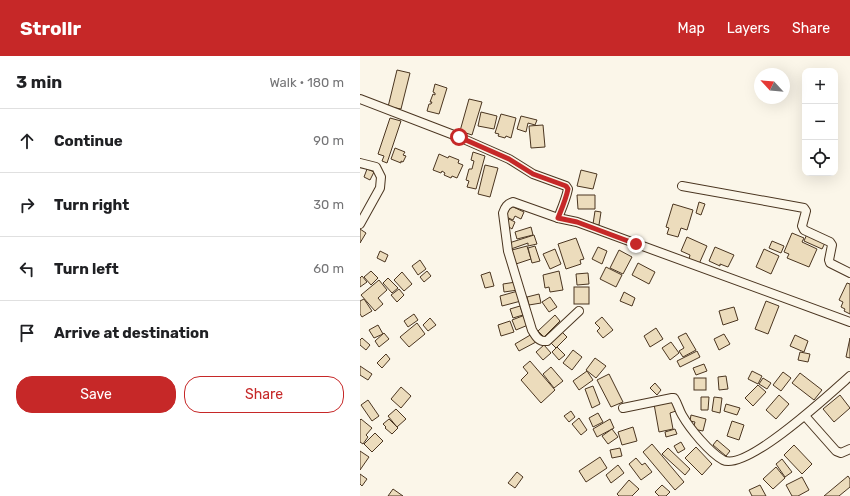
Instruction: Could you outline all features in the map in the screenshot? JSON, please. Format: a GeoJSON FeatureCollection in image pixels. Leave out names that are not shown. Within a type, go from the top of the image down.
{"type":"FeatureCollection","features":[{"type":"Feature","properties":{"kind":"street"},"geometry":{"type":"LineString","coordinates":[[360,99],[459,137],[509,159],[533,174],[566,186],[568,189],[558,218]]}},
{"type":"Feature","properties":{"kind":"street"},"geometry":{"type":"LineString","coordinates":[[360,163],[376,167],[381,176],[380,188],[360,224]]}},
{"type":"Feature","properties":{"kind":"street"},"geometry":{"type":"LineString","coordinates":[[682,186],[804,208],[806,211],[802,226],[804,230],[830,242],[832,245],[829,260],[830,263],[850,273]]}},
{"type":"Feature","properties":{"kind":"street"},"geometry":{"type":"LineString","coordinates":[[579,311],[547,341],[542,341],[536,338],[532,330],[508,251],[503,213],[505,207],[511,202],[558,218],[577,222],[850,322]]}},
{"type":"Feature","properties":{"kind":"street"},"geometry":{"type":"LineString","coordinates":[[623,408],[674,398],[694,434],[721,458],[730,462],[751,454],[805,416],[850,376]]}},
{"type":"Feature","properties":{"kind":"street"},"geometry":{"type":"LineString","coordinates":[[805,416],[836,451],[841,453],[850,449]]}},
{"type":"Feature","properties":{"kind":"building"},"geometry":{"type":"Polygon","coordinates":[[[397,70],[410,73],[401,109],[388,107],[397,70]]]}},
{"type":"Feature","properties":{"kind":"building"},"geometry":{"type":"Polygon","coordinates":[[[435,84],[447,88],[439,114],[427,111],[429,104],[432,102],[430,102],[433,94],[435,95],[433,92],[435,84]]]}},
{"type":"Feature","properties":{"kind":"building"},"geometry":{"type":"Polygon","coordinates":[[[469,99],[482,102],[472,135],[460,131],[469,99]]]}},
{"type":"Feature","properties":{"kind":"building"},"geometry":{"type":"Polygon","coordinates":[[[481,112],[497,116],[494,129],[478,126],[481,112]]]}},
{"type":"Feature","properties":{"kind":"building"},"geometry":{"type":"Polygon","coordinates":[[[501,114],[516,118],[511,138],[506,136],[505,138],[498,136],[499,134],[495,133],[501,114]]]}},
{"type":"Feature","properties":{"kind":"building"},"geometry":{"type":"Polygon","coordinates":[[[521,116],[537,120],[535,125],[528,123],[526,132],[517,129],[521,116]]]}},
{"type":"Feature","properties":{"kind":"building"},"geometry":{"type":"Polygon","coordinates":[[[390,118],[401,121],[387,163],[382,161],[384,156],[378,154],[390,118]]]}},
{"type":"Feature","properties":{"kind":"building"},"geometry":{"type":"Polygon","coordinates":[[[543,125],[545,147],[531,148],[529,126],[543,125]]]}},
{"type":"Feature","properties":{"kind":"building"},"geometry":{"type":"Polygon","coordinates":[[[395,148],[405,152],[403,155],[406,156],[401,163],[391,159],[395,148]]]}},
{"type":"Feature","properties":{"kind":"building"},"geometry":{"type":"Polygon","coordinates":[[[473,152],[485,156],[476,189],[467,187],[469,181],[466,180],[469,169],[472,169],[474,161],[471,160],[473,152]]]}},
{"type":"Feature","properties":{"kind":"building"},"geometry":{"type":"Polygon","coordinates":[[[439,154],[448,158],[449,156],[459,160],[458,163],[463,165],[457,178],[452,176],[451,178],[444,175],[445,173],[442,171],[441,173],[433,170],[439,154]]]}},
{"type":"Feature","properties":{"kind":"building"},"geometry":{"type":"Polygon","coordinates":[[[485,165],[498,168],[490,197],[478,194],[485,165]]]}},
{"type":"Feature","properties":{"kind":"building"},"geometry":{"type":"Polygon","coordinates":[[[367,169],[374,172],[370,180],[364,177],[367,169]]]}},
{"type":"Feature","properties":{"kind":"building"},"geometry":{"type":"Polygon","coordinates":[[[581,170],[597,174],[593,189],[577,186],[581,170]]]}},
{"type":"Feature","properties":{"kind":"building"},"geometry":{"type":"Polygon","coordinates":[[[577,195],[595,195],[595,209],[578,209],[577,195]]]}},
{"type":"Feature","properties":{"kind":"building"},"geometry":{"type":"Polygon","coordinates":[[[699,202],[705,204],[701,215],[696,213],[699,202]]]}},
{"type":"Feature","properties":{"kind":"building"},"geometry":{"type":"Polygon","coordinates":[[[673,204],[693,210],[687,230],[681,228],[678,237],[667,234],[669,228],[666,227],[673,204]]]}},
{"type":"Feature","properties":{"kind":"building"},"geometry":{"type":"Polygon","coordinates":[[[509,205],[524,212],[521,219],[515,216],[513,220],[504,216],[509,205]]]}},
{"type":"Feature","properties":{"kind":"building"},"geometry":{"type":"Polygon","coordinates":[[[595,211],[601,212],[599,225],[593,224],[595,211]]]}},
{"type":"Feature","properties":{"kind":"building"},"geometry":{"type":"Polygon","coordinates":[[[509,219],[515,222],[512,229],[506,225],[509,219]]]}},
{"type":"Feature","properties":{"kind":"building"},"geometry":{"type":"Polygon","coordinates":[[[531,227],[533,235],[517,239],[515,232],[531,227]]]}},
{"type":"Feature","properties":{"kind":"building"},"geometry":{"type":"Polygon","coordinates":[[[360,229],[366,233],[360,243],[360,229]]]}},
{"type":"Feature","properties":{"kind":"building"},"geometry":{"type":"Polygon","coordinates":[[[792,233],[804,238],[802,242],[817,249],[809,267],[787,258],[789,254],[784,252],[792,233]]]}},
{"type":"Feature","properties":{"kind":"building"},"geometry":{"type":"Polygon","coordinates":[[[807,234],[825,243],[822,249],[804,241],[807,234]]]}},
{"type":"Feature","properties":{"kind":"building"},"geometry":{"type":"Polygon","coordinates":[[[534,235],[537,244],[528,246],[528,243],[511,249],[509,243],[534,235]]]}},
{"type":"Feature","properties":{"kind":"building"},"geometry":{"type":"Polygon","coordinates":[[[687,237],[707,246],[699,264],[689,259],[690,255],[681,251],[687,237]]]}},
{"type":"Feature","properties":{"kind":"building"},"geometry":{"type":"Polygon","coordinates":[[[576,238],[584,259],[580,260],[581,264],[566,269],[558,244],[576,238]]]}},
{"type":"Feature","properties":{"kind":"building"},"geometry":{"type":"Polygon","coordinates":[[[772,241],[784,246],[781,253],[769,248],[772,241]]]}},
{"type":"Feature","properties":{"kind":"building"},"geometry":{"type":"Polygon","coordinates":[[[527,246],[531,259],[516,264],[512,250],[527,246]]]}},
{"type":"Feature","properties":{"kind":"building"},"geometry":{"type":"Polygon","coordinates":[[[535,246],[540,261],[532,263],[528,248],[535,246]]]}},
{"type":"Feature","properties":{"kind":"building"},"geometry":{"type":"Polygon","coordinates":[[[598,247],[607,251],[602,264],[592,259],[598,247]]]}},
{"type":"Feature","properties":{"kind":"building"},"geometry":{"type":"Polygon","coordinates":[[[715,247],[734,255],[728,267],[720,264],[720,266],[709,261],[715,247]]]}},
{"type":"Feature","properties":{"kind":"building"},"geometry":{"type":"Polygon","coordinates":[[[555,249],[561,264],[550,269],[543,254],[555,249]]]}},
{"type":"Feature","properties":{"kind":"building"},"geometry":{"type":"Polygon","coordinates":[[[764,249],[779,256],[771,274],[756,267],[764,249]]]}},
{"type":"Feature","properties":{"kind":"building"},"geometry":{"type":"Polygon","coordinates":[[[619,250],[632,257],[623,274],[610,268],[619,250]]]}},
{"type":"Feature","properties":{"kind":"building"},"geometry":{"type":"Polygon","coordinates":[[[380,251],[388,255],[385,262],[377,258],[380,251]]]}},
{"type":"Feature","properties":{"kind":"building"},"geometry":{"type":"Polygon","coordinates":[[[420,260],[426,269],[418,275],[412,266],[420,260]]]}},
{"type":"Feature","properties":{"kind":"building"},"geometry":{"type":"Polygon","coordinates":[[[638,263],[655,272],[649,284],[632,275],[638,263]]]}},
{"type":"Feature","properties":{"kind":"building"},"geometry":{"type":"Polygon","coordinates":[[[606,267],[622,275],[616,287],[600,279],[606,267]]]}},
{"type":"Feature","properties":{"kind":"building"},"geometry":{"type":"Polygon","coordinates":[[[371,271],[378,278],[371,285],[364,277],[371,271]]]}},
{"type":"Feature","properties":{"kind":"building"},"geometry":{"type":"Polygon","coordinates":[[[427,271],[431,276],[424,282],[420,277],[427,271]]]}},
{"type":"Feature","properties":{"kind":"building"},"geometry":{"type":"Polygon","coordinates":[[[559,271],[563,290],[550,292],[549,287],[545,288],[543,275],[559,271]]]}},
{"type":"Feature","properties":{"kind":"building"},"geometry":{"type":"Polygon","coordinates":[[[402,272],[412,284],[404,291],[394,280],[402,272]]]}},
{"type":"Feature","properties":{"kind":"building"},"geometry":{"type":"Polygon","coordinates":[[[490,272],[494,286],[485,288],[481,275],[490,272]]]}},
{"type":"Feature","properties":{"kind":"building"},"geometry":{"type":"Polygon","coordinates":[[[588,273],[589,284],[577,285],[576,274],[588,273]]]}},
{"type":"Feature","properties":{"kind":"building"},"geometry":{"type":"Polygon","coordinates":[[[362,276],[367,282],[360,287],[360,278],[362,276]]]}},
{"type":"Feature","properties":{"kind":"building"},"geometry":{"type":"Polygon","coordinates":[[[388,278],[398,288],[392,293],[383,283],[388,278]]]}},
{"type":"Feature","properties":{"kind":"building"},"geometry":{"type":"Polygon","coordinates":[[[379,280],[387,290],[378,298],[383,304],[375,311],[361,295],[379,280]]]}},
{"type":"Feature","properties":{"kind":"building"},"geometry":{"type":"Polygon","coordinates":[[[516,282],[518,290],[504,292],[503,284],[516,282]]]}},
{"type":"Feature","properties":{"kind":"building"},"geometry":{"type":"Polygon","coordinates":[[[847,283],[850,284],[850,314],[844,311],[845,309],[841,307],[843,302],[839,300],[847,283]]]}},
{"type":"Feature","properties":{"kind":"building"},"geometry":{"type":"Polygon","coordinates":[[[574,287],[589,287],[589,304],[574,304],[574,287]]]}},
{"type":"Feature","properties":{"kind":"building"},"geometry":{"type":"Polygon","coordinates":[[[399,289],[404,295],[397,302],[391,295],[399,289]]]}},
{"type":"Feature","properties":{"kind":"building"},"geometry":{"type":"Polygon","coordinates":[[[518,291],[521,301],[502,306],[500,296],[518,291]]]}},
{"type":"Feature","properties":{"kind":"building"},"geometry":{"type":"Polygon","coordinates":[[[624,292],[635,298],[632,306],[620,301],[624,292]]]}},
{"type":"Feature","properties":{"kind":"building"},"geometry":{"type":"Polygon","coordinates":[[[539,294],[541,303],[529,305],[527,297],[539,294]]]}},
{"type":"Feature","properties":{"kind":"building"},"geometry":{"type":"Polygon","coordinates":[[[550,297],[557,307],[549,312],[542,302],[550,297]]]}},
{"type":"Feature","properties":{"kind":"building"},"geometry":{"type":"Polygon","coordinates":[[[364,299],[372,311],[362,317],[360,314],[360,301],[364,299]]]}},
{"type":"Feature","properties":{"kind":"building"},"geometry":{"type":"Polygon","coordinates":[[[766,301],[779,306],[768,334],[755,329],[766,301]]]}},
{"type":"Feature","properties":{"kind":"building"},"geometry":{"type":"Polygon","coordinates":[[[520,306],[523,315],[513,318],[510,309],[520,306]]]}},
{"type":"Feature","properties":{"kind":"building"},"geometry":{"type":"Polygon","coordinates":[[[734,307],[738,320],[723,325],[719,311],[734,307]]]}},
{"type":"Feature","properties":{"kind":"building"},"geometry":{"type":"Polygon","coordinates":[[[414,314],[418,320],[408,327],[404,321],[414,314]]]}},
{"type":"Feature","properties":{"kind":"building"},"geometry":{"type":"Polygon","coordinates":[[[525,315],[528,325],[516,330],[512,320],[525,315]]]}},
{"type":"Feature","properties":{"kind":"building"},"geometry":{"type":"Polygon","coordinates":[[[555,315],[560,321],[544,337],[538,331],[555,315]]]}},
{"type":"Feature","properties":{"kind":"building"},"geometry":{"type":"Polygon","coordinates":[[[602,317],[613,330],[603,338],[597,331],[600,328],[595,323],[602,317]]]}},
{"type":"Feature","properties":{"kind":"building"},"geometry":{"type":"Polygon","coordinates":[[[430,318],[436,325],[428,331],[423,325],[430,318]]]}},
{"type":"Feature","properties":{"kind":"building"},"geometry":{"type":"Polygon","coordinates":[[[510,321],[514,332],[501,336],[498,325],[510,321]]]}},
{"type":"Feature","properties":{"kind":"building"},"geometry":{"type":"Polygon","coordinates":[[[417,323],[425,334],[409,347],[400,337],[417,323]]]}},
{"type":"Feature","properties":{"kind":"building"},"geometry":{"type":"Polygon","coordinates":[[[378,325],[383,334],[374,338],[369,330],[378,325]]]}},
{"type":"Feature","properties":{"kind":"building"},"geometry":{"type":"Polygon","coordinates":[[[656,328],[663,339],[650,347],[644,336],[656,328]]]}},
{"type":"Feature","properties":{"kind":"building"},"geometry":{"type":"Polygon","coordinates":[[[560,330],[567,337],[556,348],[549,341],[560,330]]]}},
{"type":"Feature","properties":{"kind":"building"},"geometry":{"type":"Polygon","coordinates":[[[384,333],[389,339],[379,347],[375,341],[384,333]]]}},
{"type":"Feature","properties":{"kind":"building"},"geometry":{"type":"Polygon","coordinates":[[[686,333],[696,350],[683,357],[679,351],[684,348],[678,337],[686,333]]]}},
{"type":"Feature","properties":{"kind":"building"},"geometry":{"type":"Polygon","coordinates":[[[532,334],[536,342],[519,351],[515,344],[532,334]]]}},
{"type":"Feature","properties":{"kind":"building"},"geometry":{"type":"Polygon","coordinates":[[[724,334],[730,344],[719,350],[714,339],[724,334]]]}},
{"type":"Feature","properties":{"kind":"building"},"geometry":{"type":"Polygon","coordinates":[[[795,335],[808,341],[804,352],[790,346],[795,335]]]}},
{"type":"Feature","properties":{"kind":"building"},"geometry":{"type":"Polygon","coordinates":[[[362,338],[370,345],[366,350],[360,345],[360,340],[362,338]]]}},
{"type":"Feature","properties":{"kind":"building"},"geometry":{"type":"Polygon","coordinates":[[[850,338],[850,358],[846,357],[850,338]]]}},
{"type":"Feature","properties":{"kind":"building"},"geometry":{"type":"Polygon","coordinates":[[[671,342],[679,353],[670,360],[662,348],[671,342]]]}},
{"type":"Feature","properties":{"kind":"building"},"geometry":{"type":"Polygon","coordinates":[[[544,345],[551,353],[543,360],[536,352],[544,345]]]}},
{"type":"Feature","properties":{"kind":"building"},"geometry":{"type":"Polygon","coordinates":[[[557,347],[565,355],[559,360],[552,352],[557,347]]]}},
{"type":"Feature","properties":{"kind":"building"},"geometry":{"type":"Polygon","coordinates":[[[573,350],[582,357],[572,370],[563,363],[573,350]]]}},
{"type":"Feature","properties":{"kind":"building"},"geometry":{"type":"Polygon","coordinates":[[[697,351],[700,357],[680,367],[677,361],[697,351]]]}},
{"type":"Feature","properties":{"kind":"building"},"geometry":{"type":"Polygon","coordinates":[[[800,352],[810,354],[808,362],[798,360],[800,352]]]}},
{"type":"Feature","properties":{"kind":"building"},"geometry":{"type":"Polygon","coordinates":[[[386,354],[390,359],[382,368],[377,363],[386,354]]]}},
{"type":"Feature","properties":{"kind":"building"},"geometry":{"type":"Polygon","coordinates":[[[595,358],[606,366],[596,378],[586,370],[595,358]]]}},
{"type":"Feature","properties":{"kind":"building"},"geometry":{"type":"Polygon","coordinates":[[[530,361],[555,390],[541,403],[521,380],[528,373],[523,367],[530,361]]]}},
{"type":"Feature","properties":{"kind":"building"},"geometry":{"type":"Polygon","coordinates":[[[704,364],[707,371],[696,375],[693,368],[704,364]]]}},
{"type":"Feature","properties":{"kind":"building"},"geometry":{"type":"Polygon","coordinates":[[[360,366],[372,374],[368,380],[360,375],[360,366]]]}},
{"type":"Feature","properties":{"kind":"building"},"geometry":{"type":"Polygon","coordinates":[[[551,367],[563,381],[554,388],[543,374],[551,367]]]}},
{"type":"Feature","properties":{"kind":"building"},"geometry":{"type":"Polygon","coordinates":[[[587,371],[593,380],[579,390],[573,381],[587,371]]]}},
{"type":"Feature","properties":{"kind":"building"},"geometry":{"type":"Polygon","coordinates":[[[752,371],[762,376],[758,384],[748,379],[752,371]]]}},
{"type":"Feature","properties":{"kind":"building"},"geometry":{"type":"Polygon","coordinates":[[[783,372],[791,378],[781,391],[773,385],[783,372]]]}},
{"type":"Feature","properties":{"kind":"building"},"geometry":{"type":"Polygon","coordinates":[[[800,373],[822,390],[814,400],[792,383],[800,373]]]}},
{"type":"Feature","properties":{"kind":"building"},"geometry":{"type":"Polygon","coordinates":[[[609,374],[623,402],[611,407],[597,380],[609,374]]]}},
{"type":"Feature","properties":{"kind":"building"},"geometry":{"type":"Polygon","coordinates":[[[726,376],[728,389],[719,390],[718,377],[726,376]]]}},
{"type":"Feature","properties":{"kind":"building"},"geometry":{"type":"Polygon","coordinates":[[[694,378],[706,378],[706,390],[694,390],[694,378]]]}},
{"type":"Feature","properties":{"kind":"building"},"geometry":{"type":"Polygon","coordinates":[[[763,378],[771,383],[767,389],[759,384],[763,378]]]}},
{"type":"Feature","properties":{"kind":"building"},"geometry":{"type":"Polygon","coordinates":[[[655,383],[661,390],[657,395],[650,388],[655,383]]]}},
{"type":"Feature","properties":{"kind":"building"},"geometry":{"type":"Polygon","coordinates":[[[758,385],[766,392],[753,406],[745,398],[758,385]]]}},
{"type":"Feature","properties":{"kind":"building"},"geometry":{"type":"Polygon","coordinates":[[[593,386],[600,404],[592,408],[585,389],[593,386]]]}},
{"type":"Feature","properties":{"kind":"building"},"geometry":{"type":"Polygon","coordinates":[[[401,387],[411,396],[401,408],[391,399],[401,387]]]}},
{"type":"Feature","properties":{"kind":"building"},"geometry":{"type":"Polygon","coordinates":[[[779,395],[789,404],[776,419],[766,410],[779,395]]]}},
{"type":"Feature","properties":{"kind":"building"},"geometry":{"type":"Polygon","coordinates":[[[840,395],[850,408],[834,422],[823,409],[840,395]]]}},
{"type":"Feature","properties":{"kind":"building"},"geometry":{"type":"Polygon","coordinates":[[[701,397],[709,397],[708,410],[701,410],[701,397]]]}},
{"type":"Feature","properties":{"kind":"building"},"geometry":{"type":"Polygon","coordinates":[[[714,397],[722,398],[720,413],[712,411],[714,397]]]}},
{"type":"Feature","properties":{"kind":"building"},"geometry":{"type":"Polygon","coordinates":[[[368,400],[379,416],[372,421],[361,405],[368,400]]]}},
{"type":"Feature","properties":{"kind":"building"},"geometry":{"type":"Polygon","coordinates":[[[674,400],[676,411],[670,413],[673,429],[659,432],[654,404],[674,400]]]}},
{"type":"Feature","properties":{"kind":"building"},"geometry":{"type":"Polygon","coordinates":[[[726,404],[740,408],[737,415],[724,411],[726,404]]]}},
{"type":"Feature","properties":{"kind":"building"},"geometry":{"type":"Polygon","coordinates":[[[396,409],[406,419],[397,427],[388,416],[396,409]]]}},
{"type":"Feature","properties":{"kind":"building"},"geometry":{"type":"Polygon","coordinates":[[[571,411],[575,417],[569,422],[564,416],[571,411]]]}},
{"type":"Feature","properties":{"kind":"building"},"geometry":{"type":"Polygon","coordinates":[[[598,413],[603,422],[593,427],[589,418],[598,413]]]}},
{"type":"Feature","properties":{"kind":"building"},"geometry":{"type":"Polygon","coordinates":[[[691,415],[706,419],[703,431],[693,429],[695,422],[690,421],[691,415]]]}},
{"type":"Feature","properties":{"kind":"building"},"geometry":{"type":"Polygon","coordinates":[[[579,418],[587,430],[581,435],[572,424],[579,418]]]}},
{"type":"Feature","properties":{"kind":"building"},"geometry":{"type":"Polygon","coordinates":[[[361,419],[372,428],[366,435],[368,437],[363,444],[360,442],[361,419]]]}},
{"type":"Feature","properties":{"kind":"building"},"geometry":{"type":"Polygon","coordinates":[[[389,419],[398,428],[392,434],[383,424],[389,419]]]}},
{"type":"Feature","properties":{"kind":"building"},"geometry":{"type":"Polygon","coordinates":[[[610,419],[614,428],[597,437],[593,429],[610,419]]]}},
{"type":"Feature","properties":{"kind":"building"},"geometry":{"type":"Polygon","coordinates":[[[732,421],[744,425],[739,440],[727,436],[732,421]]]}},
{"type":"Feature","properties":{"kind":"building"},"geometry":{"type":"Polygon","coordinates":[[[633,427],[637,441],[622,445],[618,432],[633,427]]]}},
{"type":"Feature","properties":{"kind":"building"},"geometry":{"type":"Polygon","coordinates":[[[612,429],[618,437],[608,444],[602,436],[612,429]]]}},
{"type":"Feature","properties":{"kind":"building"},"geometry":{"type":"Polygon","coordinates":[[[675,429],[677,434],[666,437],[665,432],[675,429]]]}},
{"type":"Feature","properties":{"kind":"building"},"geometry":{"type":"Polygon","coordinates":[[[375,433],[383,441],[372,452],[364,444],[375,433]]]}},
{"type":"Feature","properties":{"kind":"building"},"geometry":{"type":"Polygon","coordinates":[[[717,440],[730,451],[726,456],[713,445],[717,440]]]}},
{"type":"Feature","properties":{"kind":"building"},"geometry":{"type":"Polygon","coordinates":[[[681,442],[685,449],[678,453],[674,446],[681,442]]]}},
{"type":"Feature","properties":{"kind":"building"},"geometry":{"type":"Polygon","coordinates":[[[652,444],[684,482],[675,490],[643,452],[652,444]]]}},
{"type":"Feature","properties":{"kind":"building"},"geometry":{"type":"Polygon","coordinates":[[[794,445],[812,464],[802,474],[784,455],[794,445]]]}},
{"type":"Feature","properties":{"kind":"building"},"geometry":{"type":"Polygon","coordinates":[[[696,447],[712,464],[702,475],[685,458],[696,447]]]}},
{"type":"Feature","properties":{"kind":"building"},"geometry":{"type":"Polygon","coordinates":[[[620,448],[622,456],[612,458],[610,450],[620,448]]]}},
{"type":"Feature","properties":{"kind":"building"},"geometry":{"type":"Polygon","coordinates":[[[668,448],[690,469],[685,475],[662,454],[668,448]]]}},
{"type":"Feature","properties":{"kind":"building"},"geometry":{"type":"Polygon","coordinates":[[[360,451],[369,457],[360,470],[360,451]]]}},
{"type":"Feature","properties":{"kind":"building"},"geometry":{"type":"Polygon","coordinates":[[[600,457],[607,468],[586,482],[579,471],[600,457]]]}},
{"type":"Feature","properties":{"kind":"building"},"geometry":{"type":"Polygon","coordinates":[[[636,458],[642,465],[645,463],[652,472],[641,480],[629,464],[636,458]]]}},
{"type":"Feature","properties":{"kind":"building"},"geometry":{"type":"Polygon","coordinates":[[[782,459],[792,472],[785,477],[776,464],[782,459]]]}},
{"type":"Feature","properties":{"kind":"building"},"geometry":{"type":"Polygon","coordinates":[[[618,465],[624,473],[611,483],[606,475],[618,465]]]}},
{"type":"Feature","properties":{"kind":"building"},"geometry":{"type":"Polygon","coordinates":[[[776,467],[785,478],[773,489],[763,479],[776,467]]]}},
{"type":"Feature","properties":{"kind":"building"},"geometry":{"type":"Polygon","coordinates":[[[517,472],[523,477],[515,488],[508,483],[517,472]]]}},
{"type":"Feature","properties":{"kind":"building"},"geometry":{"type":"Polygon","coordinates":[[[360,474],[367,479],[362,486],[360,484],[360,474]]]}},
{"type":"Feature","properties":{"kind":"building"},"geometry":{"type":"Polygon","coordinates":[[[848,476],[850,479],[850,487],[839,496],[824,496],[848,476]]]}},
{"type":"Feature","properties":{"kind":"building"},"geometry":{"type":"Polygon","coordinates":[[[802,477],[809,490],[798,496],[792,496],[786,485],[802,477]]]}},
{"type":"Feature","properties":{"kind":"building"},"geometry":{"type":"Polygon","coordinates":[[[629,480],[639,489],[632,496],[619,496],[617,494],[629,480]]]}},
{"type":"Feature","properties":{"kind":"building"},"geometry":{"type":"Polygon","coordinates":[[[662,485],[670,492],[666,496],[659,496],[655,492],[662,485]]]}},
{"type":"Feature","properties":{"kind":"building"},"geometry":{"type":"Polygon","coordinates":[[[760,485],[766,496],[752,496],[749,490],[760,485]]]}},
{"type":"Feature","properties":{"kind":"building"},"geometry":{"type":"Polygon","coordinates":[[[393,489],[403,496],[388,496],[393,489]]]}},
{"type":"Feature","properties":{"kind":"route"},"geometry":{"type":"LineString","coordinates":[[459,137],[509,159],[533,174],[566,186],[568,189],[558,218],[577,222],[636,244]]}}]}
